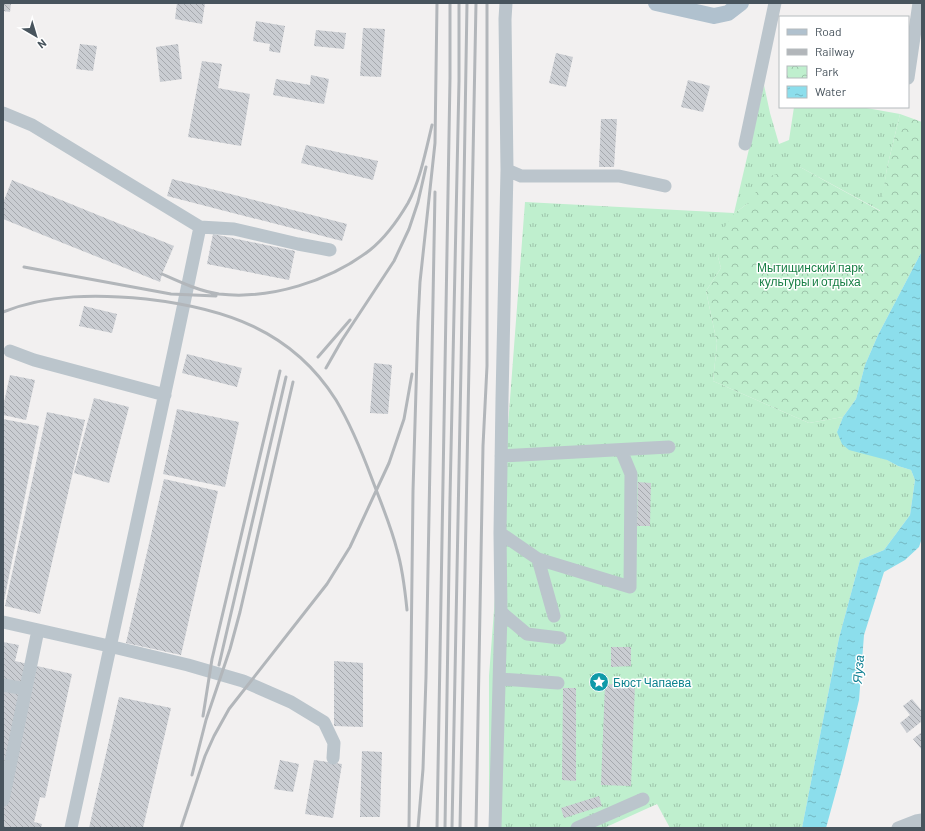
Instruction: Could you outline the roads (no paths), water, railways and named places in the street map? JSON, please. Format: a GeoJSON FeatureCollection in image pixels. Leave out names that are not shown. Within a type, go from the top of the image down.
{"type":"FeatureCollection","features":[{"type":"Feature","properties":{"kind":"main road"},"geometry":{"type":"LineString","coordinates":[[656,3],[714,16],[728,13],[740,3]]}},
{"type":"Feature","properties":{"kind":"street"},"geometry":{"type":"LineString","coordinates":[[495,828],[500,678],[501,456],[507,170],[506,3]]}},
{"type":"Feature","properties":{"kind":"street"},"geometry":{"type":"LineString","coordinates":[[745,144],[775,3]]}},
{"type":"Feature","properties":{"kind":"street"},"geometry":{"type":"LineString","coordinates":[[909,71],[919,3]]}},
{"type":"Feature","properties":{"kind":"street"},"geometry":{"type":"LineString","coordinates":[[3,113],[32,125],[200,227],[234,229],[330,250]]}},
{"type":"Feature","properties":{"kind":"street"},"geometry":{"type":"LineString","coordinates":[[507,170],[521,176],[619,176],[665,186]]}},
{"type":"Feature","properties":{"kind":"street"},"geometry":{"type":"LineString","coordinates":[[70,828],[165,395],[200,227]]}},
{"type":"Feature","properties":{"kind":"street"},"geometry":{"type":"LineString","coordinates":[[10,351],[34,360],[165,395]]}},
{"type":"Feature","properties":{"kind":"street"},"geometry":{"type":"LineString","coordinates":[[501,456],[669,447]]}},
{"type":"Feature","properties":{"kind":"street"},"geometry":{"type":"LineString","coordinates":[[500,533],[538,559],[630,587],[631,474],[621,450]]}},
{"type":"Feature","properties":{"kind":"street"},"geometry":{"type":"LineString","coordinates":[[538,559],[554,616]]}},
{"type":"Feature","properties":{"kind":"street"},"geometry":{"type":"LineString","coordinates":[[501,612],[527,634],[560,638]]}},
{"type":"Feature","properties":{"kind":"street"},"geometry":{"type":"LineString","coordinates":[[3,622],[188,665],[243,681],[291,702],[324,722],[334,742],[332,758]]}},
{"type":"Feature","properties":{"kind":"street"},"geometry":{"type":"LineString","coordinates":[[3,800],[38,630]]}},
{"type":"Feature","properties":{"kind":"street"},"geometry":{"type":"LineString","coordinates":[[500,678],[558,683]]}},
{"type":"Feature","properties":{"kind":"street"},"geometry":{"type":"LineString","coordinates":[[3,684],[26,689]]}},
{"type":"Feature","properties":{"kind":"street"},"geometry":{"type":"LineString","coordinates":[[577,828],[643,800]]}},
{"type":"Feature","properties":{"kind":"street"},"geometry":{"type":"LineString","coordinates":[[898,828],[922,820]]}},
{"type":"Feature","properties":{"kind":"water","name":"Яуза"},"geometry":{"type":"Polygon","coordinates":[[[922,251],[922,538],[919,547],[905,560],[884,572],[864,635],[859,700],[826,828],[802,828],[839,638],[860,560],[884,550],[910,515],[915,480],[911,470],[898,466],[887,460],[849,450],[842,444],[837,432],[843,417],[856,399],[865,365],[878,335],[922,251]]]}},
{"type":"Feature","properties":{"kind":"railway"},"geometry":{"type":"LineString","coordinates":[[409,828],[413,491],[418,322],[420,282],[435,143],[437,3]]}},
{"type":"Feature","properties":{"kind":"railway"},"geometry":{"type":"LineString","coordinates":[[437,828],[450,3]]}},
{"type":"Feature","properties":{"kind":"railway"},"geometry":{"type":"LineString","coordinates":[[445,828],[459,81],[459,3]]}},
{"type":"Feature","properties":{"kind":"railway"},"geometry":{"type":"LineString","coordinates":[[452,828],[467,3]]}},
{"type":"Feature","properties":{"kind":"railway"},"geometry":{"type":"LineString","coordinates":[[460,828],[476,3]]}},
{"type":"Feature","properties":{"kind":"railway"},"geometry":{"type":"LineString","coordinates":[[476,828],[483,446],[487,366],[487,3]]}},
{"type":"Feature","properties":{"kind":"railway"},"geometry":{"type":"LineString","coordinates":[[162,274],[204,291],[219,294],[238,295],[279,291],[299,286],[337,271],[376,245],[400,216],[416,185],[432,125]]}},
{"type":"Feature","properties":{"kind":"railway"},"geometry":{"type":"LineString","coordinates":[[326,368],[342,340],[394,261],[409,229],[418,202],[426,167]]}},
{"type":"Feature","properties":{"kind":"railway"},"geometry":{"type":"LineString","coordinates":[[418,828],[423,769],[426,677],[435,192]]}},
{"type":"Feature","properties":{"kind":"railway"},"geometry":{"type":"LineString","coordinates":[[24,267],[171,294],[216,296]]}},
{"type":"Feature","properties":{"kind":"railway"},"geometry":{"type":"LineString","coordinates":[[3,312],[38,302],[92,296],[128,297],[175,303],[229,316],[254,327],[277,340],[299,356],[318,376],[336,400],[360,449],[395,541],[405,588],[407,610]]}},
{"type":"Feature","properties":{"kind":"railway"},"geometry":{"type":"LineString","coordinates":[[318,357],[350,320]]}},
{"type":"Feature","properties":{"kind":"railway"},"geometry":{"type":"LineString","coordinates":[[203,716],[212,659],[280,371]]}},
{"type":"Feature","properties":{"kind":"railway"},"geometry":{"type":"LineString","coordinates":[[181,828],[205,756],[229,709],[327,584],[350,547],[389,463],[404,419],[412,374]]}},
{"type":"Feature","properties":{"kind":"railway"},"geometry":{"type":"LineString","coordinates":[[219,665],[286,377]]}},
{"type":"Feature","properties":{"kind":"railway"},"geometry":{"type":"LineString","coordinates":[[192,775],[206,720],[230,649],[240,612],[293,382]]}},
{"type":"Feature","properties":{"kind":"place","name":"Бюст Чапаева"},"geometry":{"type":"Point","coordinates":[599,682]}},
{"type":"Feature","properties":{"kind":"park label","name":"Мытищинский парк культуры и отдыха"},"geometry":{"type":"Point","coordinates":[810,274]}}]}
